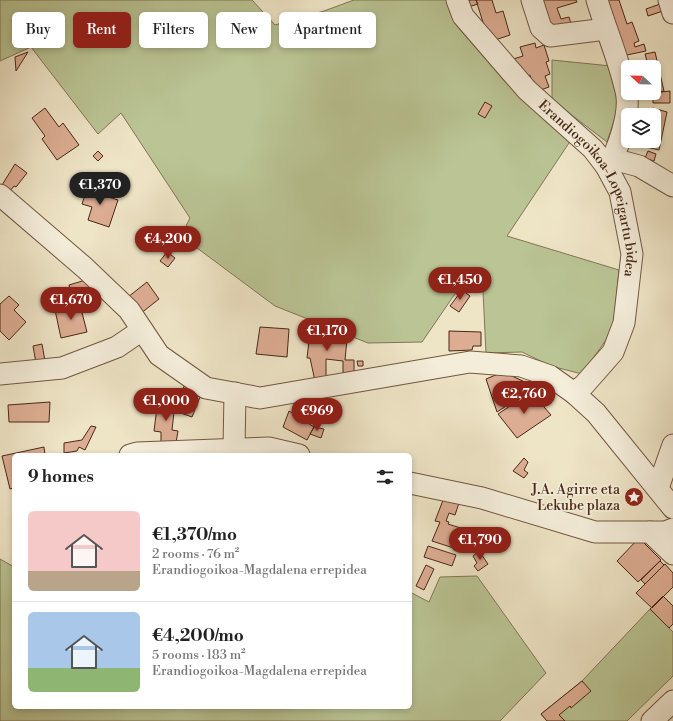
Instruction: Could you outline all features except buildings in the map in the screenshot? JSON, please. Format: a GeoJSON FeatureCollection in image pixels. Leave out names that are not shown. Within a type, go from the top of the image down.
{"type":"FeatureCollection","features":[{"type":"Feature","properties":{"kind":"street","name":"Erandiogoikoa-Lopeigartu bidea"},"geometry":{"type":"LineString","coordinates":[[457,0],[463,16],[527,90],[610,162],[620,192],[632,254],[624,323],[613,352],[584,385],[574,393]]}},
{"type":"Feature","properties":{"kind":"street"},"geometry":{"type":"LineString","coordinates":[[532,0],[541,28],[550,36],[606,29]]}},
{"type":"Feature","properties":{"kind":"street"},"geometry":{"type":"LineString","coordinates":[[597,0],[627,92],[625,116],[619,145],[610,162],[639,166],[673,186]]}},
{"type":"Feature","properties":{"kind":"street"},"geometry":{"type":"LineString","coordinates":[[669,0],[673,13]]}},
{"type":"Feature","properties":{"kind":"street"},"geometry":{"type":"LineString","coordinates":[[0,195],[85,268],[129,310],[159,355],[206,388],[260,398],[470,362],[521,366],[550,376],[574,393],[596,413],[673,508]]}},
{"type":"Feature","properties":{"kind":"street"},"geometry":{"type":"LineString","coordinates":[[0,374],[62,368],[117,346],[142,330]]}},
{"type":"Feature","properties":{"kind":"street"},"geometry":{"type":"LineString","coordinates":[[234,449],[235,393]]}},
{"type":"Feature","properties":{"kind":"street"},"geometry":{"type":"LineString","coordinates":[[658,488],[673,445]]}},
{"type":"Feature","properties":{"kind":"street"},"geometry":{"type":"LineString","coordinates":[[137,453],[269,448],[290,453]]}},
{"type":"Feature","properties":{"kind":"street"},"geometry":{"type":"LineString","coordinates":[[412,483],[482,498],[595,532],[665,532],[673,529]]}},
{"type":"Feature","properties":{"kind":"street"},"geometry":{"type":"LineString","coordinates":[[650,532],[673,554]]}},
{"type":"Feature","properties":{"kind":"street"},"geometry":{"type":"LineString","coordinates":[[652,721],[673,700]]}},
{"type":"Feature","properties":{"kind":"green space"},"geometry":{"type":"Polygon","coordinates":[[[0,0],[252,0],[263,12],[216,12],[216,48],[271,48],[271,21],[275,25],[279,24],[279,48],[376,48],[376,12],[320,12],[354,0],[447,0],[457,26],[507,84],[571,140],[507,236],[619,270],[613,330],[582,374],[551,366],[522,352],[486,353],[483,291],[461,285],[422,342],[368,343],[275,306],[181,236],[190,218],[121,113],[98,134],[32,48],[65,48],[65,12],[12,12],[12,48],[29,48],[0,61],[0,0]]]}},
{"type":"Feature","properties":{"kind":"green space"},"geometry":{"type":"Polygon","coordinates":[[[552,60],[611,66],[619,106],[607,142],[552,100],[552,60]]]}},
{"type":"Feature","properties":{"kind":"green space"},"geometry":{"type":"Polygon","coordinates":[[[0,559],[12,566],[12,709],[412,709],[412,593],[429,602],[440,577],[477,576],[546,673],[500,721],[0,721],[0,559]]]}},
{"type":"Feature","properties":{"kind":"green space"},"geometry":{"type":"Polygon","coordinates":[[[650,609],[673,632],[673,676],[627,721],[547,721],[541,714],[582,681],[650,609]]]}},
{"type":"Feature","properties":{"kind":"place","name":"J.A. Agirre eta Lekube plaza"},"geometry":{"type":"Point","coordinates":[634,497]}}]}
